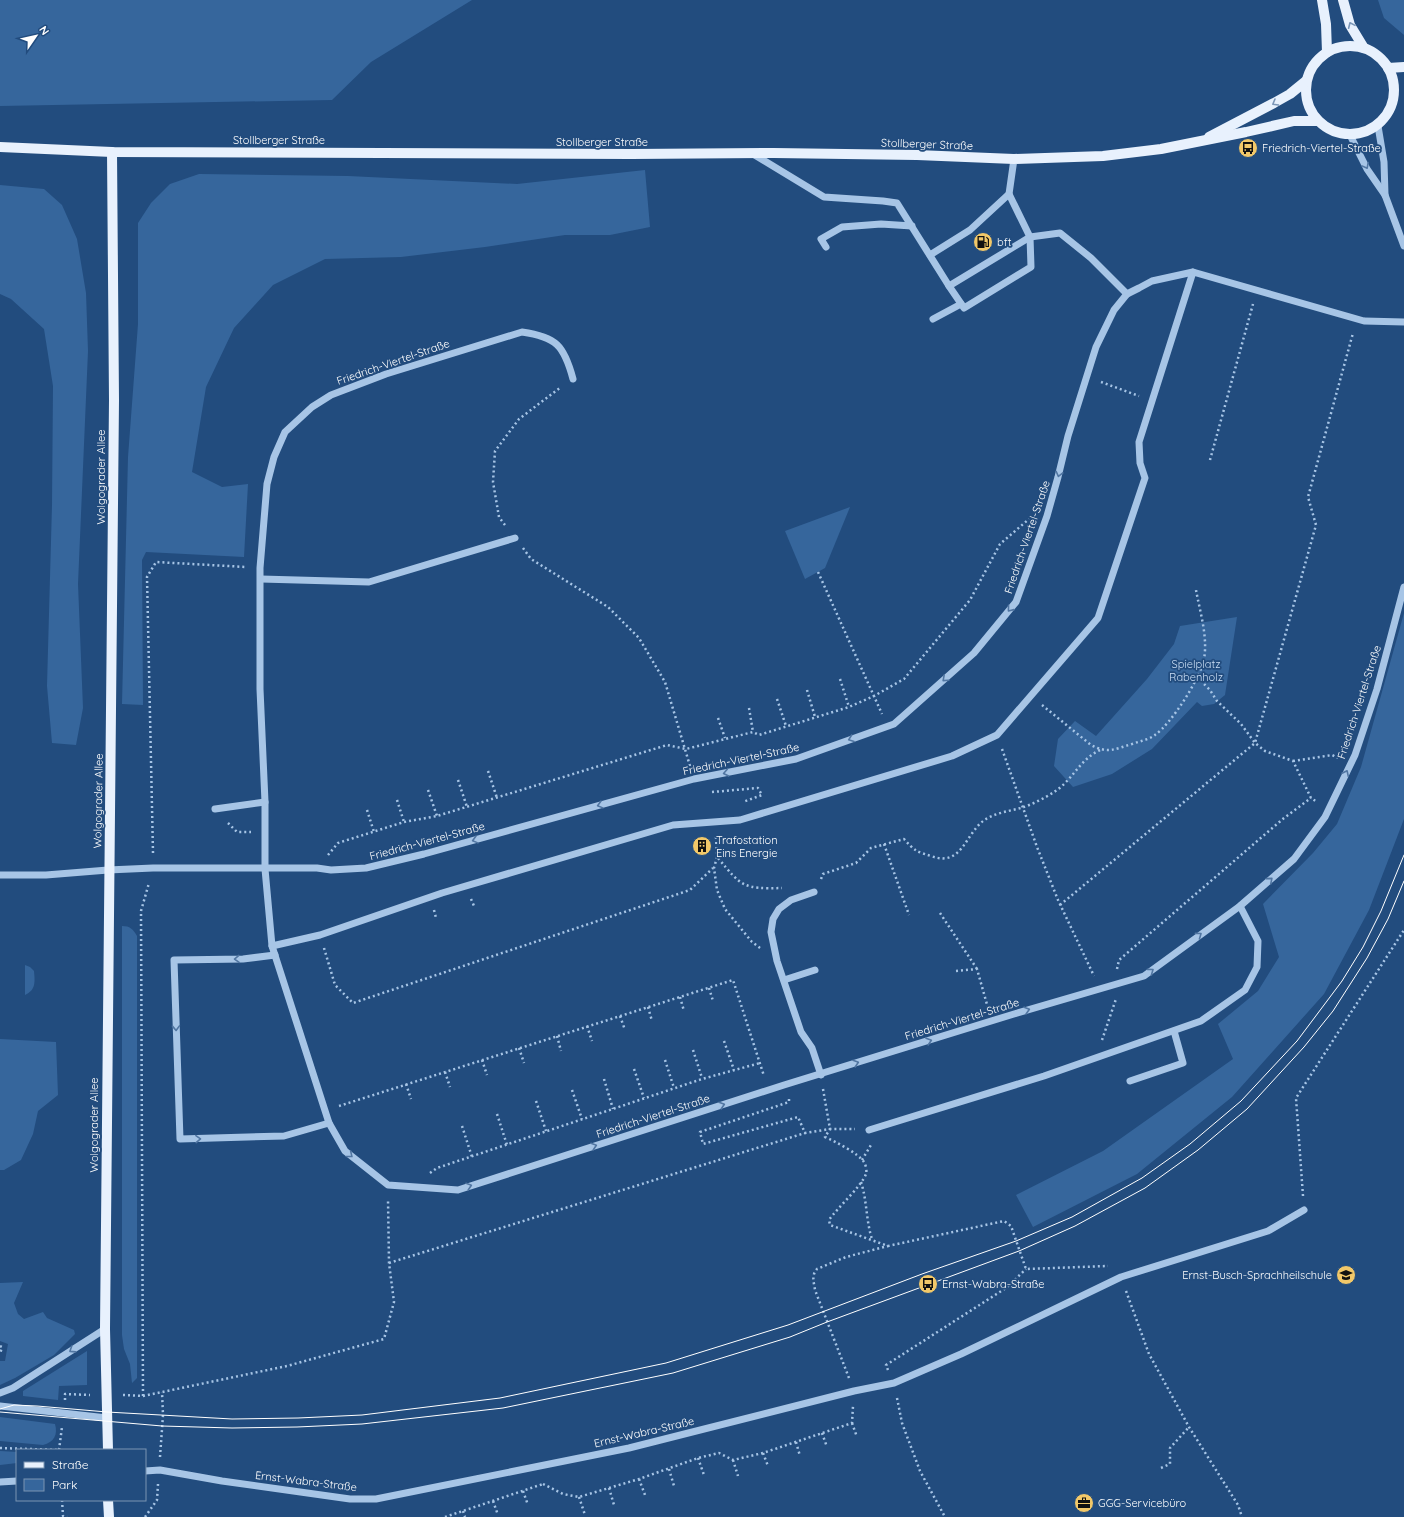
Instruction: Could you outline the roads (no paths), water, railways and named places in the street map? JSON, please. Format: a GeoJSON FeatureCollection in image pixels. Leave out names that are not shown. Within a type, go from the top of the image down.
{"type":"FeatureCollection","features":[{"type":"Feature","properties":{"kind":"main road"},"geometry":{"type":"LineString","coordinates":[[1322,0],[1326,24],[1327,52]]}},
{"type":"Feature","properties":{"kind":"main road"},"geometry":{"type":"LineString","coordinates":[[1344,0],[1350,25],[1364,48]]}},
{"type":"Feature","properties":{"kind":"main road"},"geometry":{"type":"LineString","coordinates":[[1352,46],[1364,48],[1382,59],[1388,68],[1394,84],[1394,101],[1388,114],[1378,126],[1365,133],[1350,135],[1340,134],[1328,129],[1317,121],[1309,109],[1306,95],[1306,81],[1314,65],[1327,52],[1339,47],[1352,46]]}},
{"type":"Feature","properties":{"kind":"main road"},"geometry":{"type":"LineString","coordinates":[[1388,68],[1404,67]]}},
{"type":"Feature","properties":{"kind":"main road","name":"Stollberger Straße"},"geometry":{"type":"LineString","coordinates":[[1204,140],[1222,129],[1258,112],[1290,94],[1306,81]]}},
{"type":"Feature","properties":{"kind":"main road"},"geometry":{"type":"LineString","coordinates":[[1394,101],[1404,95]]}},
{"type":"Feature","properties":{"kind":"main road","name":"Stollberger Straße"},"geometry":{"type":"LineString","coordinates":[[0,147],[112,152],[752,153],[918,155],[1014,159],[1103,156],[1161,149],[1294,121],[1317,121]]}},
{"type":"Feature","properties":{"kind":"main road","name":"Wolgograder Allee"},"geometry":{"type":"LineString","coordinates":[[108,1449],[105,1329],[108,870],[111,756],[114,400],[112,152]]}},
{"type":"Feature","properties":{"kind":"main road"},"geometry":{"type":"LineString","coordinates":[[108,1501],[109,1517]]}},
{"type":"Feature","properties":{"kind":"street"},"geometry":{"type":"LineString","coordinates":[[1378,126],[1384,162],[1385,195]]}},
{"type":"Feature","properties":{"kind":"street"},"geometry":{"type":"LineString","coordinates":[[1350,135],[1367,169],[1385,195],[1404,246]]}},
{"type":"Feature","properties":{"kind":"street"},"geometry":{"type":"LineString","coordinates":[[752,153],[824,197],[897,203],[964,308],[1031,267],[1030,237],[1009,194],[1014,159]]}},
{"type":"Feature","properties":{"kind":"street"},"geometry":{"type":"LineString","coordinates":[[930,255],[970,230],[1009,194]]}},
{"type":"Feature","properties":{"kind":"street"},"geometry":{"type":"LineString","coordinates":[[826,247],[821,239],[842,226],[881,224],[912,226]]}},
{"type":"Feature","properties":{"kind":"street"},"geometry":{"type":"LineString","coordinates":[[949,286],[1030,237],[1060,233],[1091,258],[1127,294]]}},
{"type":"Feature","properties":{"kind":"street"},"geometry":{"type":"LineString","coordinates":[[272,946],[320,935],[442,893],[673,825],[740,820],[952,756],[997,735],[1098,618],[1145,478],[1140,463],[1139,442],[1193,272]]}},
{"type":"Feature","properties":{"kind":"street","name":"Friedrich-Viertel-Straße"},"geometry":{"type":"LineString","coordinates":[[0,875],[46,876],[108,870],[153,868],[317,868],[331,870],[366,868],[424,854],[694,780],[796,759],[894,724],[974,653],[1016,602],[1041,535],[1068,436],[1096,347],[1114,310],[1127,294],[1152,281],[1193,272],[1364,321],[1404,322]]}},
{"type":"Feature","properties":{"kind":"street"},"geometry":{"type":"LineString","coordinates":[[933,319],[961,304]]}},
{"type":"Feature","properties":{"kind":"street","name":"Friedrich-Viertel-Straße"},"geometry":{"type":"LineString","coordinates":[[573,379],[568,361],[554,341],[540,335],[522,332],[386,374],[331,395],[312,407],[285,432],[274,457],[267,484],[260,568],[260,689],[265,802],[265,869],[272,946],[329,1123],[345,1151],[388,1185],[458,1190],[784,1085],[821,1075],[1100,988],[1144,976],[1240,906],[1294,859],[1325,817],[1355,755],[1377,689],[1404,587]]}},
{"type":"Feature","properties":{"kind":"street"},"geometry":{"type":"LineString","coordinates":[[261,579],[369,582],[515,538]]}},
{"type":"Feature","properties":{"kind":"street"},"geometry":{"type":"LineString","coordinates":[[215,809],[265,802]]}},
{"type":"Feature","properties":{"kind":"street"},"geometry":{"type":"LineString","coordinates":[[814,892],[791,900],[779,909],[773,919],[771,932],[777,961],[801,1032],[812,1048],[821,1075]]}},
{"type":"Feature","properties":{"kind":"street"},"geometry":{"type":"LineString","coordinates":[[869,1130],[1037,1078],[1201,1022],[1246,990],[1257,967],[1258,941],[1240,906]]}},
{"type":"Feature","properties":{"kind":"street"},"geometry":{"type":"LineString","coordinates":[[276,955],[243,958],[174,960],[180,1139],[284,1136],[329,1123]]}},
{"type":"Feature","properties":{"kind":"street"},"geometry":{"type":"LineString","coordinates":[[784,980],[815,970]]}},
{"type":"Feature","properties":{"kind":"street"},"geometry":{"type":"LineString","coordinates":[[1130,1081],[1183,1062],[1174,1031]]}},
{"type":"Feature","properties":{"kind":"street","name":"Ernst-Wabra-Straße"},"geometry":{"type":"LineString","coordinates":[[146,1471],[160,1470],[222,1481],[350,1499],[376,1499],[629,1448],[854,1391],[894,1383],[961,1354],[1120,1278],[1268,1231],[1304,1210]]}},
{"type":"Feature","properties":{"kind":"street"},"geometry":{"type":"LineString","coordinates":[[0,1393],[13,1388],[105,1329]]}},
{"type":"Feature","properties":{"kind":"street"},"geometry":{"type":"LineString","coordinates":[[0,1406],[107,1418]]}},
{"type":"Feature","properties":{"kind":"street"},"geometry":{"type":"LineString","coordinates":[[0,1482],[16,1481]]}},
{"type":"Feature","properties":{"kind":"tram line"},"geometry":{"type":"LineString","coordinates":[[0,1409],[14,1405],[232,1419],[298,1418],[362,1415],[500,1398],[666,1363],[788,1325],[922,1274],[1016,1241],[1072,1217],[1142,1178],[1190,1144],[1241,1101],[1297,1041],[1342,981],[1363,947],[1381,911],[1404,855]]}},
{"type":"Feature","properties":{"kind":"tram line"},"geometry":{"type":"LineString","coordinates":[[0,1412],[162,1426],[232,1428],[362,1424],[503,1408],[673,1373],[790,1337],[1019,1251],[1075,1226],[1145,1188],[1198,1150],[1247,1109],[1304,1047],[1333,1011],[1367,958],[1388,919],[1404,881]]}},
{"type":"Feature","properties":{"kind":"place","name":"Friedrich-Viertel-Straße"},"geometry":{"type":"Point","coordinates":[1248,148]}},
{"type":"Feature","properties":{"kind":"place","name":"bft"},"geometry":{"type":"Point","coordinates":[983,242]}},
{"type":"Feature","properties":{"kind":"place","name":"Trafostation Eins Energie"},"geometry":{"type":"Point","coordinates":[702,846]}},
{"type":"Feature","properties":{"kind":"place","name":"Ernst-Busch-Sprachheilschule"},"geometry":{"type":"Point","coordinates":[1346,1275]}},
{"type":"Feature","properties":{"kind":"place","name":"Ernst-Wabra-Straße"},"geometry":{"type":"Point","coordinates":[928,1284]}},
{"type":"Feature","properties":{"kind":"place","name":"GGG-Servicebüro"},"geometry":{"type":"Point","coordinates":[1084,1503]}},
{"type":"Feature","properties":{"kind":"park label","name":"Spielplatz Rabenholz"},"geometry":{"type":"Point","coordinates":[1196,670]}}]}
